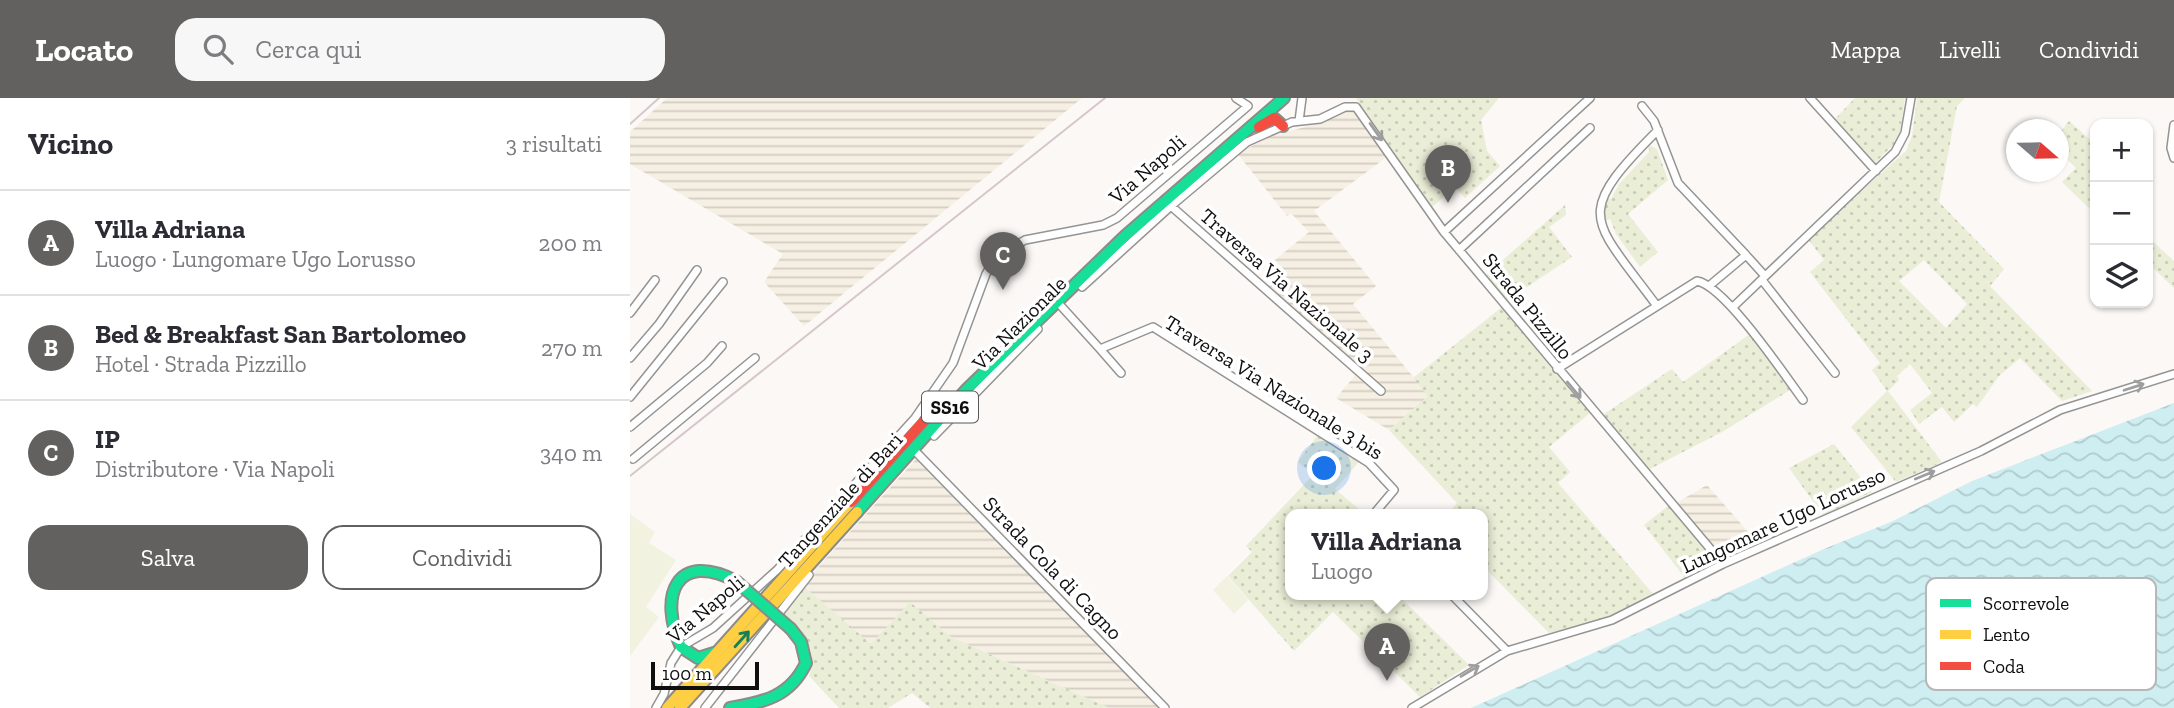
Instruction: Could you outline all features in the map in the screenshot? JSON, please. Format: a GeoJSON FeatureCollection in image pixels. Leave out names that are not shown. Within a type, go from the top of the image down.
{"type":"FeatureCollection","features":[{"type":"Feature","properties":{"kind":"main road","name":"Tangenziale di Bari"},"geometry":{"type":"LineString","coordinates":[[667,708],[934,409],[1115,233],[1270,98]]}},
{"type":"Feature","properties":{"kind":"main road","name":"Tangenziale di Bari"},"geometry":{"type":"LineString","coordinates":[[681,708],[967,389],[1125,236],[1283,98]]}},
{"type":"Feature","properties":{"kind":"main road"},"geometry":{"type":"LineString","coordinates":[[1291,123],[1284,111],[1292,98]]}},
{"type":"Feature","properties":{"kind":"main road"},"geometry":{"type":"LineString","coordinates":[[1244,132],[1257,128],[1269,118],[1291,123]]}},
{"type":"Feature","properties":{"kind":"main road"},"geometry":{"type":"LineString","coordinates":[[716,652],[705,657],[691,655],[681,647],[673,634],[668,598],[676,581],[688,573],[712,569],[736,580],[791,629],[801,642],[806,663],[792,689],[773,699],[730,708]]}},
{"type":"Feature","properties":{"kind":"main road"},"geometry":{"type":"LineString","coordinates":[[690,682],[694,669],[691,655]]}},
{"type":"Feature","properties":{"kind":"street","name":"Via Napoli"},"geometry":{"type":"LineString","coordinates":[[656,708],[664,694],[671,663],[681,647],[713,628],[777,570],[915,418],[953,363],[986,274],[996,257],[1025,240],[1103,225],[1117,218],[1248,106],[1236,98]]}},
{"type":"Feature","properties":{"kind":"street"},"geometry":{"type":"LineString","coordinates":[[1291,123],[1303,98]]}},
{"type":"Feature","properties":{"kind":"street"},"geometry":{"type":"LineString","coordinates":[[1444,232],[1590,98]]}},
{"type":"Feature","properties":{"kind":"street"},"geometry":{"type":"LineString","coordinates":[[1810,98],[1876,171]]}},
{"type":"Feature","properties":{"kind":"street"},"geometry":{"type":"LineString","coordinates":[[1733,307],[1901,144],[1911,98]]}},
{"type":"Feature","properties":{"kind":"street"},"geometry":{"type":"LineString","coordinates":[[1641,102],[1658,130],[1678,183],[1746,255],[1835,373]]}},
{"type":"Feature","properties":{"kind":"street","name":"Strada Pizzillo"},"geometry":{"type":"LineString","coordinates":[[1291,123],[1320,119],[1345,107],[1356,107],[1444,232],[1723,564]]}},
{"type":"Feature","properties":{"kind":"street","name":"Via Nazionale"},"geometry":{"type":"LineString","coordinates":[[705,708],[808,575],[917,453],[1061,306],[1234,152],[1291,123]]}},
{"type":"Feature","properties":{"kind":"street"},"geometry":{"type":"LineString","coordinates":[[2174,125],[2171,135],[2174,158]]}},
{"type":"Feature","properties":{"kind":"street"},"geometry":{"type":"LineString","coordinates":[[1459,250],[1590,128]]}},
{"type":"Feature","properties":{"kind":"street"},"geometry":{"type":"LineString","coordinates":[[1657,306],[1611,246],[1600,217],[1607,186],[1658,130]]}},
{"type":"Feature","properties":{"kind":"street","name":"Traversa Via Nazionale 3"},"geometry":{"type":"LineString","coordinates":[[1171,206],[1381,391]]}},
{"type":"Feature","properties":{"kind":"street"},"geometry":{"type":"LineString","coordinates":[[1709,286],[1746,255]]}},
{"type":"Feature","properties":{"kind":"street"},"geometry":{"type":"LineString","coordinates":[[630,358],[659,324],[697,270]]}},
{"type":"Feature","properties":{"kind":"street"},"geometry":{"type":"LineString","coordinates":[[630,313],[655,280]]}},
{"type":"Feature","properties":{"kind":"street"},"geometry":{"type":"LineString","coordinates":[[1557,369],[1697,281],[1709,286],[1733,307],[1734,313],[1756,335],[1803,400]]}},
{"type":"Feature","properties":{"kind":"street"},"geometry":{"type":"LineString","coordinates":[[630,397],[723,282]]}},
{"type":"Feature","properties":{"kind":"street"},"geometry":{"type":"LineString","coordinates":[[1061,306],[1121,373]]}},
{"type":"Feature","properties":{"kind":"street","name":"Traversa Via Nazionale 3 bis"},"geometry":{"type":"LineString","coordinates":[[1100,349],[1153,327],[1369,463],[1394,490],[1378,509]]}},
{"type":"Feature","properties":{"kind":"street"},"geometry":{"type":"LineString","coordinates":[[630,427],[707,363],[722,346]]}},
{"type":"Feature","properties":{"kind":"street"},"geometry":{"type":"LineString","coordinates":[[631,457],[755,358]]}},
{"type":"Feature","properties":{"kind":"street","name":"Lungomare Ugo Lorusso"},"geometry":{"type":"LineString","coordinates":[[1412,708],[1507,651],[1602,624],[1723,564],[1981,451],[2060,410],[2174,374]]}},
{"type":"Feature","properties":{"kind":"street","name":"Strada Cola di Cagno"},"geometry":{"type":"LineString","coordinates":[[917,453],[1165,708]]}},
{"type":"Feature","properties":{"kind":"street"},"geometry":{"type":"LineString","coordinates":[[1457,600],[1507,651]]}},
{"type":"Feature","properties":{"kind":"shaded area"},"geometry":{"type":"Polygon","coordinates":[[[667,98],[1082,98],[804,326],[764,282],[783,254],[630,164],[630,132],[667,98]]]}},
{"type":"Feature","properties":{"kind":"shaded area"},"geometry":{"type":"Polygon","coordinates":[[[1353,109],[1388,156],[1314,211],[1376,286],[1353,304],[1429,396],[1389,430],[1336,398],[1357,373],[1266,289],[1286,272],[1275,260],[1309,232],[1291,213],[1287,216],[1237,153],[1274,135],[1313,125],[1353,109]]]}},
{"type":"Feature","properties":{"kind":"shaded area"},"geometry":{"type":"Polygon","coordinates":[[[916,459],[1159,708],[1109,708],[951,637],[910,603],[871,645],[802,585],[916,459]]]}},
{"type":"Feature","properties":{"kind":"shaded area"},"geometry":{"type":"Polygon","coordinates":[[[1707,485],[1757,542],[1722,557],[1676,503],[1707,485]]]}},
{"type":"Feature","properties":{"kind":"green space"},"geometry":{"type":"Polygon","coordinates":[[[1356,98],[1499,98],[1481,120],[1487,151],[1500,166],[1465,198],[1455,187],[1431,208],[1356,98]]]}},
{"type":"Feature","properties":{"kind":"green space"},"geometry":{"type":"Polygon","coordinates":[[[1855,98],[1905,98],[1899,139],[1875,163],[1835,119],[1855,98]]]}},
{"type":"Feature","properties":{"kind":"green space"},"geometry":{"type":"Polygon","coordinates":[[[1917,98],[1965,98],[1957,106],[1939,202],[2004,269],[1990,286],[2092,391],[2062,401],[2020,358],[1999,376],[1977,407],[1973,404],[1954,422],[1942,407],[1919,424],[1910,410],[1932,393],[1910,364],[1897,376],[1899,380],[1888,391],[1942,462],[1896,482],[1851,427],[1887,391],[1872,370],[1880,363],[1810,272],[1824,260],[1808,239],[1906,151],[1912,136],[1917,98]],[[1924,260],[1899,281],[1946,328],[1967,304],[1924,260]]]}},
{"type":"Feature","properties":{"kind":"green space"},"geometry":{"type":"Polygon","coordinates":[[[2069,121],[2090,140],[2090,209],[2062,182],[2069,182],[2069,175],[2076,168],[2069,161],[2069,121]]]}},
{"type":"Feature","properties":{"kind":"green space"},"geometry":{"type":"Polygon","coordinates":[[[1647,147],[1657,149],[1668,180],[1628,214],[1658,252],[1640,267],[1616,234],[1610,219],[1604,220],[1606,198],[1611,199],[1619,184],[1650,151],[1647,147]]]}},
{"type":"Feature","properties":{"kind":"green space"},"geometry":{"type":"Polygon","coordinates":[[[1565,205],[1566,215],[1549,227],[1572,257],[1506,301],[1486,275],[1565,205]]]}},
{"type":"Feature","properties":{"kind":"green space"},"geometry":{"type":"Polygon","coordinates":[[[2153,242],[2174,261],[2174,288],[2153,268],[2153,242]]]}},
{"type":"Feature","properties":{"kind":"green space"},"geometry":{"type":"Polygon","coordinates":[[[1502,307],[1590,413],[1549,447],[1570,472],[1558,483],[1654,595],[1602,621],[1549,633],[1488,571],[1488,509],[1452,509],[1457,503],[1389,430],[1428,396],[1413,378],[1502,307]]]}},
{"type":"Feature","properties":{"kind":"green space"},"geometry":{"type":"Polygon","coordinates":[[[1750,334],[1792,389],[1722,432],[1648,470],[1601,416],[1672,369],[1683,382],[1750,334]]]}},
{"type":"Feature","properties":{"kind":"green space"},"geometry":{"type":"Polygon","coordinates":[[[1317,436],[1359,462],[1335,489],[1359,509],[1285,509],[1285,600],[1403,600],[1469,665],[1420,697],[1333,612],[1294,651],[1228,576],[1252,552],[1246,546],[1313,475],[1298,462],[1317,436]]]}},
{"type":"Feature","properties":{"kind":"green space"},"geometry":{"type":"Polygon","coordinates":[[[1834,444],[1872,492],[1823,515],[1789,468],[1834,444]]]}},
{"type":"Feature","properties":{"kind":"green space"},"geometry":{"type":"Polygon","coordinates":[[[1668,506],[1715,561],[1685,578],[1644,525],[1668,506]]]}},
{"type":"Feature","properties":{"kind":"green space"},"geometry":{"type":"Polygon","coordinates":[[[630,514],[655,532],[649,543],[676,560],[646,607],[659,617],[630,656],[630,514]]]}},
{"type":"Feature","properties":{"kind":"green space"},"geometry":{"type":"Polygon","coordinates":[[[1227,576],[1248,600],[1234,614],[1213,590],[1227,576]]]}},
{"type":"Feature","properties":{"kind":"green space"},"geometry":{"type":"Polygon","coordinates":[[[802,585],[871,644],[910,602],[951,637],[1109,708],[930,708],[912,693],[888,708],[839,708],[809,676],[812,666],[810,647],[801,632],[780,611],[802,585]]]}},
{"type":"Feature","properties":{"kind":"water"},"geometry":{"type":"Polygon","coordinates":[[[2174,403],[2174,708],[1471,708],[1824,549],[1893,521],[1972,481],[2174,403]]]}},
{"type":"Feature","properties":{"kind":"railway"},"geometry":{"type":"LineString","coordinates":[[630,124],[659,98]]}},
{"type":"Feature","properties":{"kind":"railway"},"geometry":{"type":"LineString","coordinates":[[630,476],[1105,98]]}},
{"type":"Feature","properties":{"kind":"traffic: fast"},"geometry":{"type":"LineString","coordinates":[[857,512],[967,389],[1125,236],[1284,98]]}},
{"type":"Feature","properties":{"kind":"traffic: fast"},"geometry":{"type":"LineString","coordinates":[[681,647],[671,611],[672,596],[677,583],[686,575],[699,571],[715,573],[736,581]]}},
{"type":"Feature","properties":{"kind":"traffic: fast"},"geometry":{"type":"LineString","coordinates":[[736,581],[791,629]]}},
{"type":"Feature","properties":{"kind":"traffic: fast"},"geometry":{"type":"LineString","coordinates":[[730,708],[775,696],[792,684],[800,674],[806,663],[801,642],[791,629]]}},
{"type":"Feature","properties":{"kind":"traffic: fast"},"geometry":{"type":"LineString","coordinates":[[681,647],[698,658],[714,653]]}},
{"type":"Feature","properties":{"kind":"traffic: slow"},"geometry":{"type":"LineString","coordinates":[[667,708],[851,502]]}},
{"type":"Feature","properties":{"kind":"traffic: slow"},"geometry":{"type":"LineString","coordinates":[[680,708],[857,512]]}},
{"type":"Feature","properties":{"kind":"traffic: jam"},"geometry":{"type":"LineString","coordinates":[[1259,127],[1274,118],[1283,126]]}},
{"type":"Feature","properties":{"kind":"traffic: jam"},"geometry":{"type":"LineString","coordinates":[[851,502],[940,403]]}},
{"type":"Feature","properties":{"kind":"place","name":"Bed & Breakfast San Bartolomeo"},"geometry":{"type":"Point","coordinates":[1448,203]}},
{"type":"Feature","properties":{"kind":"place","name":"IP"},"geometry":{"type":"Point","coordinates":[1003,290]}},
{"type":"Feature","properties":{"kind":"place","name":"Villa Adriana"},"geometry":{"type":"Point","coordinates":[1387,681]}}]}
